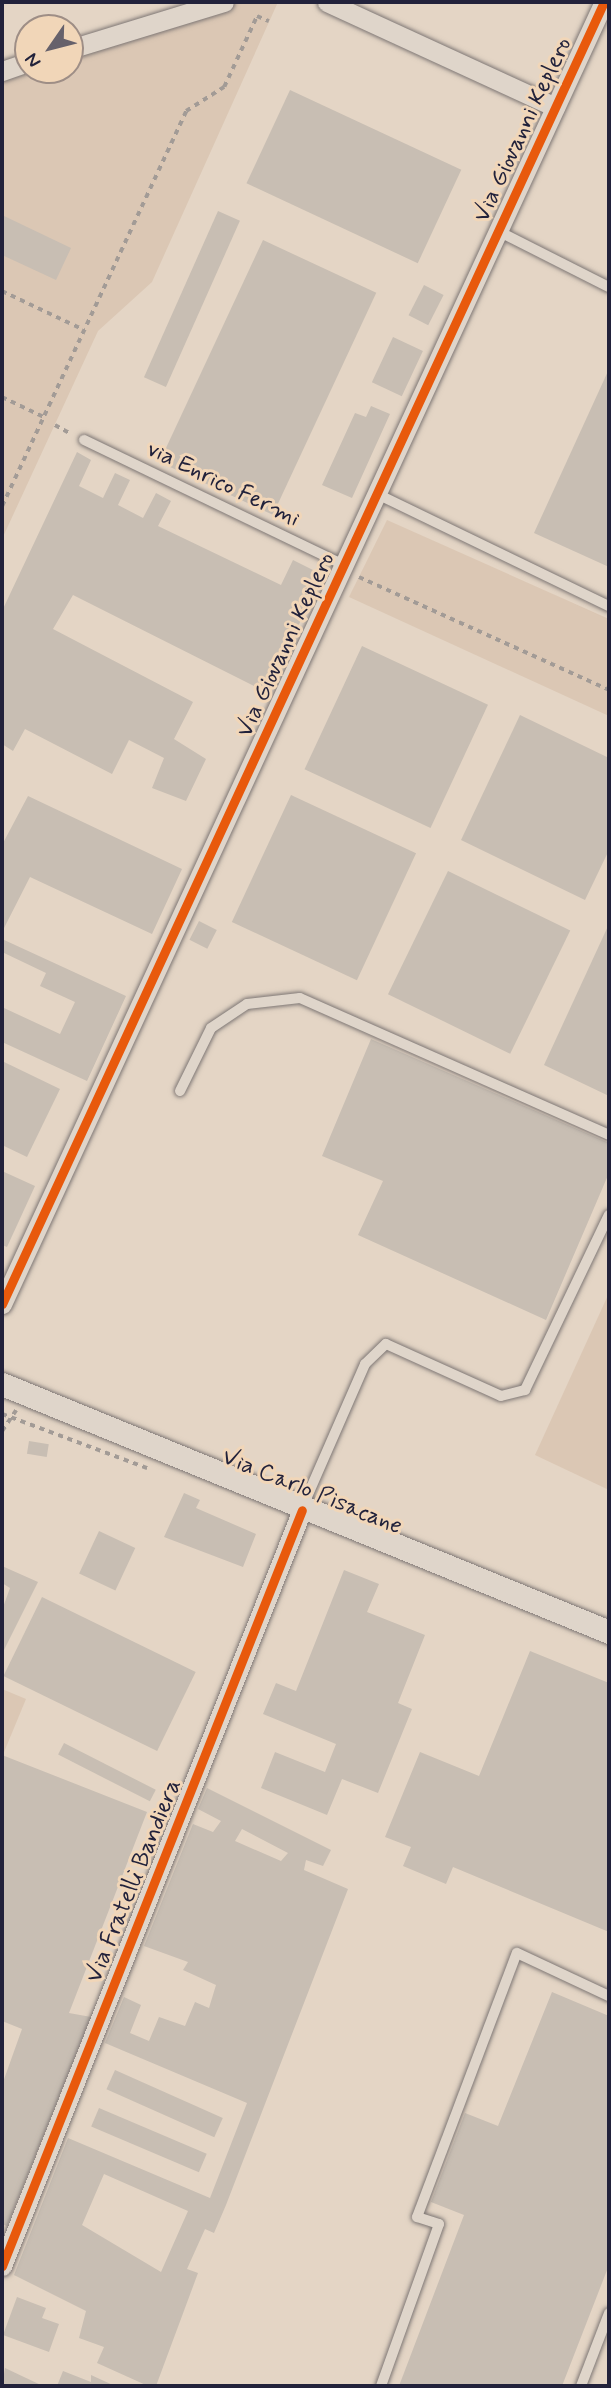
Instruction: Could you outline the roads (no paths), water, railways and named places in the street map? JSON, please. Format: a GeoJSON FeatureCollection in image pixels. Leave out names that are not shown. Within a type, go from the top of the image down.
{"type":"FeatureCollection","features":[{"type":"Feature","properties":{"kind":"street"},"geometry":{"type":"LineString","coordinates":[[84,45],[225,2]]}},
{"type":"Feature","properties":{"kind":"street"},"geometry":{"type":"LineString","coordinates":[[327,2],[555,107]]}},
{"type":"Feature","properties":{"kind":"street","name":"Via Giovanni Keplero"},"geometry":{"type":"LineString","coordinates":[[2,1304],[604,2]]}},
{"type":"Feature","properties":{"kind":"street","name":"Via Carlo Pisacane"},"geometry":{"type":"LineString","coordinates":[[2,1384],[302,1510],[609,1632]]}},
{"type":"Feature","properties":{"kind":"street","name":"Via Fratelli Bandiera"},"geometry":{"type":"LineString","coordinates":[[2,2266],[302,1510]]}},
{"type":"Feature","properties":{"kind":"lane"},"geometry":{"type":"LineString","coordinates":[[498,231],[609,287]]}},
{"type":"Feature","properties":{"kind":"lane","name":"via Enrico Fermi"},"geometry":{"type":"LineString","coordinates":[[84,440],[342,569]]}},
{"type":"Feature","properties":{"kind":"lane"},"geometry":{"type":"LineString","coordinates":[[377,494],[609,606]]}},
{"type":"Feature","properties":{"kind":"lane"},"geometry":{"type":"LineString","coordinates":[[180,1091],[211,1028],[247,1004],[299,998],[609,1135]]}},
{"type":"Feature","properties":{"kind":"lane"},"geometry":{"type":"LineString","coordinates":[[302,1510],[365,1364],[386,1344],[501,1395],[525,1390],[609,1214]]}},
{"type":"Feature","properties":{"kind":"lane"},"geometry":{"type":"LineString","coordinates":[[381,2386],[439,2224],[417,2217],[517,1953],[609,1996]]}},
{"type":"Feature","properties":{"kind":"lane"},"geometry":{"type":"LineString","coordinates":[[580,2386],[609,2313]]}}]}
